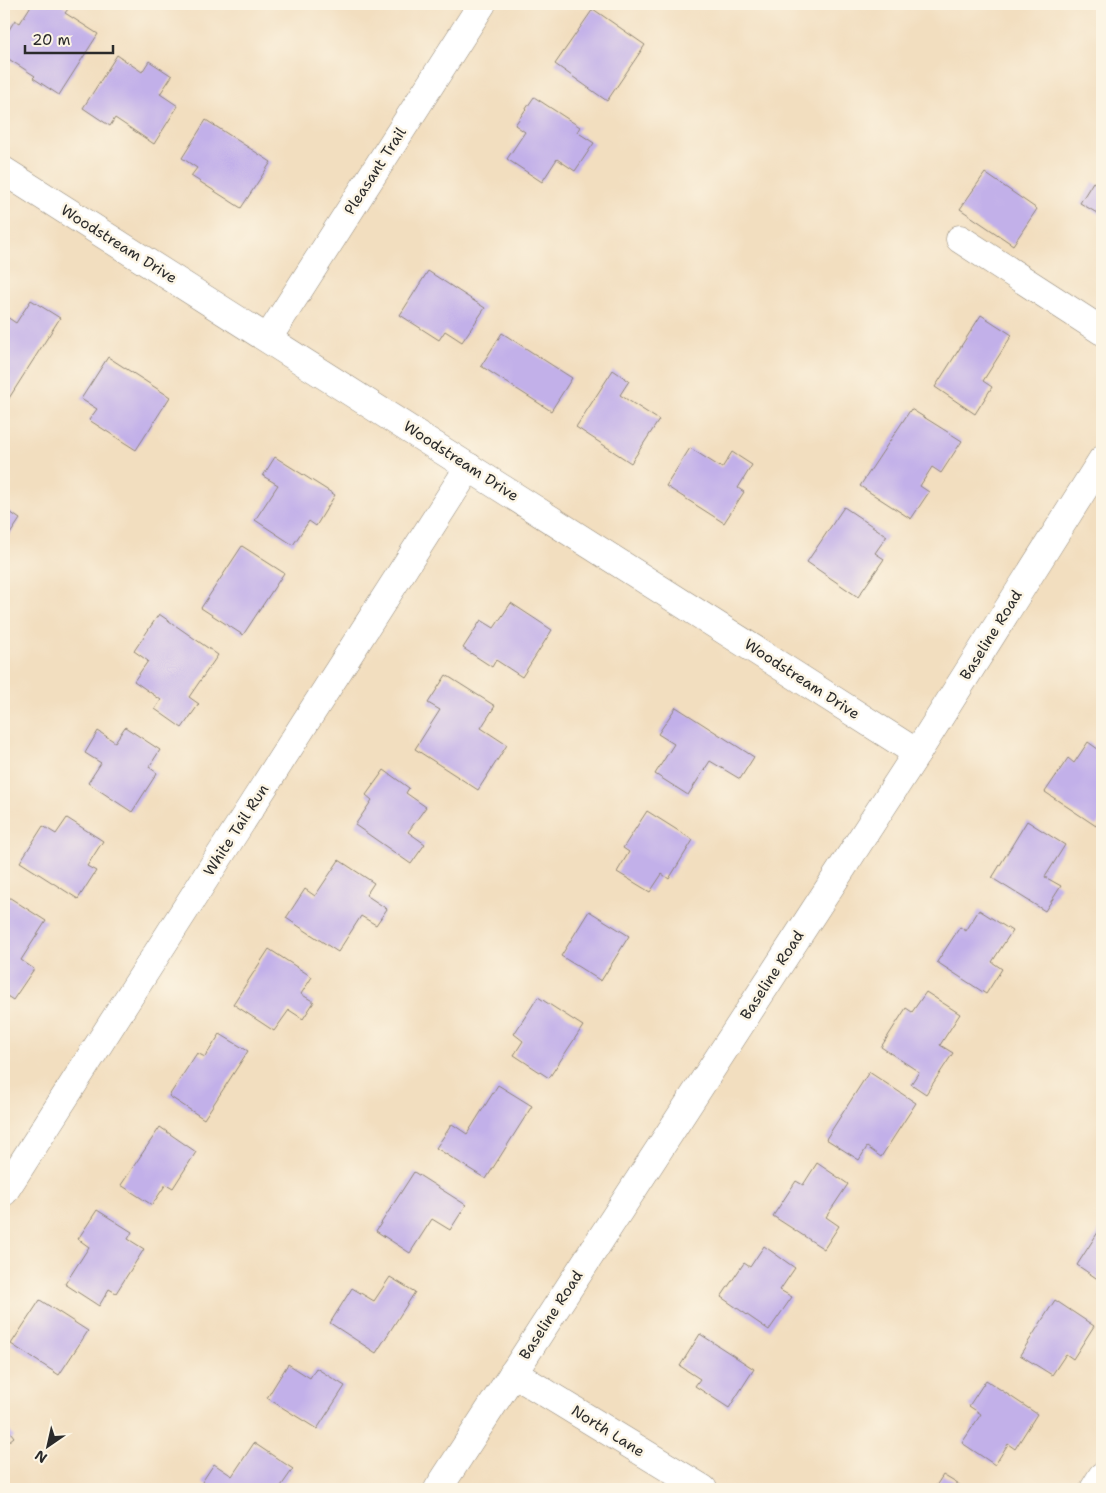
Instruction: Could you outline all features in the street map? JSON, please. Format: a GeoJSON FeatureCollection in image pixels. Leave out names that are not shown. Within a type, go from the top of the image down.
{"type":"FeatureCollection","features":[{"type":"Feature","properties":{"kind":"street","name":"Pleasant Trail"},"geometry":{"type":"LineString","coordinates":[[268,338],[482,4]]}},
{"type":"Feature","properties":{"kind":"street","name":"Woodstream Drive"},"geometry":{"type":"LineString","coordinates":[[4,171],[917,753]]}},
{"type":"Feature","properties":{"kind":"street"},"geometry":{"type":"LineString","coordinates":[[960,239],[1102,331]]}},
{"type":"Feature","properties":{"kind":"street","name":"Baseline Road"},"geometry":{"type":"LineString","coordinates":[[438,1489],[917,753],[1102,460]]}},
{"type":"Feature","properties":{"kind":"street","name":"White Tail Run"},"geometry":{"type":"LineString","coordinates":[[4,1192],[469,467]]}},
{"type":"Feature","properties":{"kind":"street","name":"North Lane"},"geometry":{"type":"LineString","coordinates":[[513,1373],[702,1489]]}},
{"type":"Feature","properties":{"kind":"street"},"geometry":{"type":"LineString","coordinates":[[1094,1489],[1102,1476]]}},
{"type":"Feature","properties":{"kind":"building"},"geometry":{"type":"Polygon","coordinates":[[[32,4],[60,4],[68,9],[65,13],[98,34],[59,95],[33,78],[35,76],[4,56],[4,38],[15,20],[20,23],[32,4]]]}},
{"type":"Feature","properties":{"kind":"building"},"geometry":{"type":"Polygon","coordinates":[[[593,9],[645,45],[607,101],[555,64],[593,9]]]}},
{"type":"Feature","properties":{"kind":"building"},"geometry":{"type":"Polygon","coordinates":[[[117,55],[142,72],[149,61],[172,76],[160,94],[178,106],[154,144],[115,118],[110,126],[83,108],[117,55]]]}},
{"type":"Feature","properties":{"kind":"building"},"geometry":{"type":"Polygon","coordinates":[[[534,97],[580,127],[577,132],[594,143],[575,171],[557,159],[542,182],[507,159],[525,132],[515,125],[534,97]]]}},
{"type":"Feature","properties":{"kind":"building"},"geometry":{"type":"Polygon","coordinates":[[[206,120],[271,162],[241,208],[191,176],[197,168],[182,158],[206,120]]]}},
{"type":"Feature","properties":{"kind":"building"},"geometry":{"type":"Polygon","coordinates":[[[985,173],[1037,209],[1013,245],[960,209],[985,173]]]}},
{"type":"Feature","properties":{"kind":"building"},"geometry":{"type":"Polygon","coordinates":[[[1093,182],[1102,187],[1102,216],[1080,203],[1093,182]]]}},
{"type":"Feature","properties":{"kind":"building"},"geometry":{"type":"Polygon","coordinates":[[[428,271],[485,308],[462,342],[445,331],[439,340],[400,315],[428,271]]]}},
{"type":"Feature","properties":{"kind":"building"},"geometry":{"type":"Polygon","coordinates":[[[31,300],[60,318],[4,406],[4,322],[7,317],[16,323],[31,300]]]}},
{"type":"Feature","properties":{"kind":"building"},"geometry":{"type":"Polygon","coordinates":[[[981,315],[1012,335],[983,381],[992,387],[975,414],[935,387],[981,315]]]}},
{"type":"Feature","properties":{"kind":"building"},"geometry":{"type":"Polygon","coordinates":[[[502,333],[572,378],[551,411],[481,366],[502,333]]]}},
{"type":"Feature","properties":{"kind":"building"},"geometry":{"type":"Polygon","coordinates":[[[108,357],[170,397],[136,450],[89,420],[97,409],[81,399],[108,357]]]}},
{"type":"Feature","properties":{"kind":"building"},"geometry":{"type":"Polygon","coordinates":[[[613,370],[629,381],[620,395],[659,420],[631,463],[576,427],[613,370]]]}},
{"type":"Feature","properties":{"kind":"building"},"geometry":{"type":"Polygon","coordinates":[[[911,409],[962,441],[941,473],[932,467],[920,486],[929,492],[911,519],[860,486],[911,409]]]}},
{"type":"Feature","properties":{"kind":"building"},"geometry":{"type":"Polygon","coordinates":[[[690,448],[722,468],[732,452],[752,465],[738,488],[744,492],[724,523],[666,486],[690,448]]]}},
{"type":"Feature","properties":{"kind":"building"},"geometry":{"type":"Polygon","coordinates":[[[275,457],[335,495],[316,526],[309,521],[293,545],[255,520],[278,485],[263,476],[275,457]]]}},
{"type":"Feature","properties":{"kind":"building"},"geometry":{"type":"Polygon","coordinates":[[[844,507],[887,536],[875,553],[884,559],[858,597],[807,562],[844,507]]]}},
{"type":"Feature","properties":{"kind":"building"},"geometry":{"type":"Polygon","coordinates":[[[4,508],[20,519],[4,543],[4,508]]]}},
{"type":"Feature","properties":{"kind":"building"},"geometry":{"type":"Polygon","coordinates":[[[242,546],[284,573],[243,635],[201,608],[242,546]]]}},
{"type":"Feature","properties":{"kind":"building"},"geometry":{"type":"Polygon","coordinates":[[[511,603],[552,630],[522,677],[496,660],[492,667],[463,648],[481,620],[494,628],[511,603]]]}},
{"type":"Feature","properties":{"kind":"building"},"geometry":{"type":"Polygon","coordinates":[[[159,614],[218,655],[189,697],[199,704],[182,728],[155,709],[161,700],[134,681],[148,661],[134,651],[159,614]]]}},
{"type":"Feature","properties":{"kind":"building"},"geometry":{"type":"Polygon","coordinates":[[[446,675],[495,706],[481,728],[507,745],[478,790],[415,749],[440,710],[428,703],[446,675]]]}},
{"type":"Feature","properties":{"kind":"building"},"geometry":{"type":"Polygon","coordinates":[[[676,707],[754,757],[740,779],[710,761],[688,795],[655,774],[674,744],[658,734],[676,707]]]}},
{"type":"Feature","properties":{"kind":"building"},"geometry":{"type":"Polygon","coordinates":[[[125,727],[160,750],[149,767],[157,773],[132,812],[88,783],[101,763],[85,753],[98,731],[115,742],[125,727]]]}},
{"type":"Feature","properties":{"kind":"building"},"geometry":{"type":"Polygon","coordinates":[[[1088,742],[1102,752],[1102,817],[1096,826],[1045,792],[1068,758],[1074,763],[1088,742]]]}},
{"type":"Feature","properties":{"kind":"building"},"geometry":{"type":"Polygon","coordinates":[[[384,770],[409,788],[406,793],[426,807],[408,832],[425,844],[411,864],[355,825],[372,800],[366,795],[384,770]]]}},
{"type":"Feature","properties":{"kind":"building"},"geometry":{"type":"Polygon","coordinates":[[[647,811],[693,840],[669,879],[662,874],[650,892],[617,872],[629,852],[623,848],[647,811]]]}},
{"type":"Feature","properties":{"kind":"building"},"geometry":{"type":"Polygon","coordinates":[[[67,818],[103,841],[87,866],[96,871],[78,899],[20,862],[43,826],[56,834],[67,818]]]}},
{"type":"Feature","properties":{"kind":"building"},"geometry":{"type":"Polygon","coordinates":[[[1027,821],[1065,845],[1045,877],[1061,886],[1045,911],[992,878],[1027,821]]]}},
{"type":"Feature","properties":{"kind":"building"},"geometry":{"type":"Polygon","coordinates":[[[339,860],[374,883],[366,895],[387,909],[376,925],[361,916],[338,952],[286,918],[305,889],[315,896],[339,860]]]}},
{"type":"Feature","properties":{"kind":"building"},"geometry":{"type":"Polygon","coordinates":[[[4,894],[46,921],[21,960],[34,969],[13,1000],[4,994],[4,894]]]}},
{"type":"Feature","properties":{"kind":"building"},"geometry":{"type":"Polygon","coordinates":[[[979,910],[1012,931],[992,962],[1002,969],[986,994],[937,962],[960,927],[966,931],[979,910]]]}},
{"type":"Feature","properties":{"kind":"building"},"geometry":{"type":"Polygon","coordinates":[[[589,911],[629,936],[601,981],[561,956],[589,911]]]}},
{"type":"Feature","properties":{"kind":"building"},"geometry":{"type":"Polygon","coordinates":[[[269,949],[312,977],[301,994],[314,1002],[303,1019],[289,1010],[274,1031],[233,1004],[269,949]]]}},
{"type":"Feature","properties":{"kind":"building"},"geometry":{"type":"Polygon","coordinates":[[[926,992],[960,1014],[940,1045],[953,1053],[926,1094],[911,1084],[919,1072],[881,1047],[906,1008],[912,1012],[926,992]]]}},
{"type":"Feature","properties":{"kind":"building"},"geometry":{"type":"Polygon","coordinates":[[[538,997],[583,1026],[549,1078],[514,1055],[523,1041],[514,1034],[538,997]]]}},
{"type":"Feature","properties":{"kind":"building"},"geometry":{"type":"Polygon","coordinates":[[[220,1034],[248,1051],[204,1119],[169,1096],[197,1053],[205,1057],[220,1034]]]}},
{"type":"Feature","properties":{"kind":"building"},"geometry":{"type":"Polygon","coordinates":[[[869,1072],[916,1103],[881,1157],[867,1147],[859,1160],[826,1139],[869,1072]]]}},
{"type":"Feature","properties":{"kind":"building"},"geometry":{"type":"Polygon","coordinates":[[[498,1085],[532,1106],[486,1179],[436,1148],[452,1124],[467,1134],[498,1085]]]}},
{"type":"Feature","properties":{"kind":"building"},"geometry":{"type":"Polygon","coordinates":[[[160,1127],[196,1152],[173,1188],[166,1184],[152,1205],[121,1185],[160,1127]]]}},
{"type":"Feature","properties":{"kind":"building"},"geometry":{"type":"Polygon","coordinates":[[[817,1163],[848,1184],[826,1217],[839,1226],[824,1249],[773,1216],[796,1181],[803,1185],[817,1163]]]}},
{"type":"Feature","properties":{"kind":"building"},"geometry":{"type":"Polygon","coordinates":[[[414,1172],[466,1205],[450,1230],[432,1219],[410,1253],[376,1231],[414,1172]]]}},
{"type":"Feature","properties":{"kind":"building"},"geometry":{"type":"Polygon","coordinates":[[[97,1210],[132,1232],[128,1239],[144,1249],[116,1293],[109,1289],[99,1306],[65,1284],[89,1247],[78,1239],[97,1210]]]}},
{"type":"Feature","properties":{"kind":"building"},"geometry":{"type":"Polygon","coordinates":[[[1102,1226],[1102,1282],[1077,1265],[1102,1226]]]}},
{"type":"Feature","properties":{"kind":"building"},"geometry":{"type":"Polygon","coordinates":[[[764,1246],[795,1268],[780,1290],[792,1297],[769,1330],[721,1297],[744,1263],[750,1267],[764,1246]]]}},
{"type":"Feature","properties":{"kind":"building"},"geometry":{"type":"Polygon","coordinates":[[[390,1277],[415,1292],[376,1353],[330,1323],[352,1288],[374,1301],[390,1277]]]}},
{"type":"Feature","properties":{"kind":"building"},"geometry":{"type":"Polygon","coordinates":[[[40,1300],[88,1331],[59,1375],[11,1344],[40,1300]]]}},
{"type":"Feature","properties":{"kind":"building"},"geometry":{"type":"Polygon","coordinates":[[[1055,1300],[1094,1326],[1073,1359],[1066,1354],[1052,1375],[1020,1355],[1055,1300]]]}},
{"type":"Feature","properties":{"kind":"building"},"geometry":{"type":"Polygon","coordinates":[[[700,1334],[754,1369],[729,1408],[695,1386],[700,1379],[680,1366],[700,1334]]]}},
{"type":"Feature","properties":{"kind":"building"},"geometry":{"type":"Polygon","coordinates":[[[288,1364],[310,1378],[316,1368],[345,1386],[317,1429],[267,1398],[288,1364]]]}},
{"type":"Feature","properties":{"kind":"building"},"geometry":{"type":"Polygon","coordinates":[[[986,1380],[1037,1414],[1015,1449],[1008,1444],[995,1465],[962,1443],[981,1414],[969,1406],[986,1380]]]}},
{"type":"Feature","properties":{"kind":"building"},"geometry":{"type":"Polygon","coordinates":[[[4,1424],[14,1437],[4,1445],[4,1424]]]}},
{"type":"Feature","properties":{"kind":"building"},"geometry":{"type":"Polygon","coordinates":[[[254,1443],[293,1469],[279,1489],[213,1489],[202,1482],[214,1464],[232,1476],[254,1443]]]}},
{"type":"Feature","properties":{"kind":"building"},"geometry":{"type":"Polygon","coordinates":[[[943,1475],[966,1489],[934,1489],[943,1475]]]}}]}
